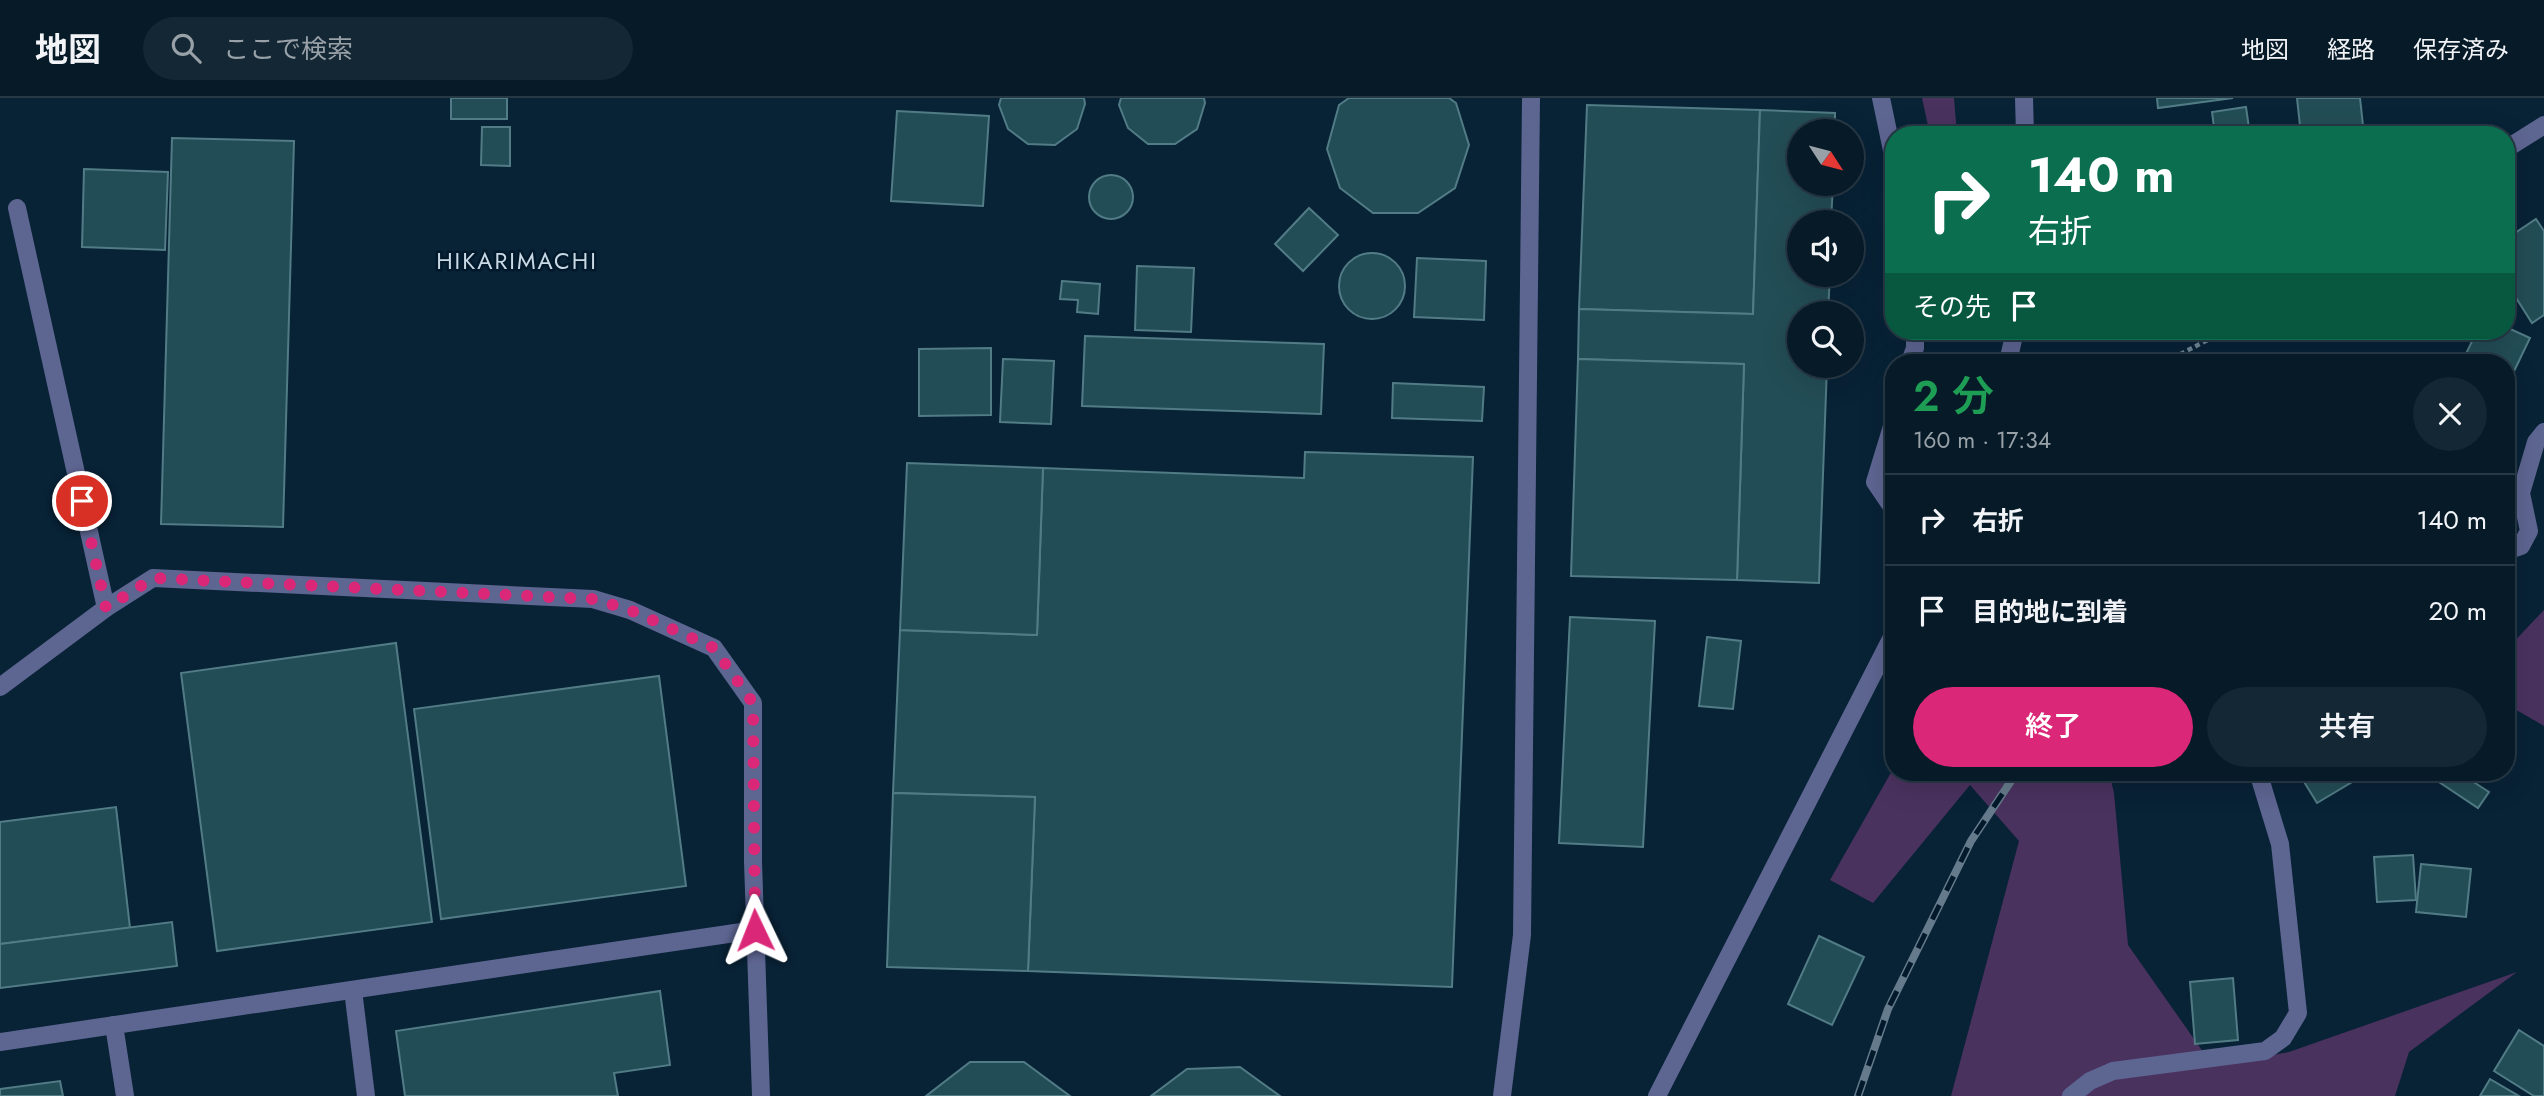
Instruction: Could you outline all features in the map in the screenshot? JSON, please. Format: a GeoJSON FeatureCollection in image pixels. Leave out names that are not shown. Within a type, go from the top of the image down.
{"type":"FeatureCollection","features":[{"type":"Feature","properties":{"kind":"street"},"geometry":{"type":"LineString","coordinates":[[1502,1096],[1522,935],[1531,98]]}},
{"type":"Feature","properties":{"kind":"street"},"geometry":{"type":"LineString","coordinates":[[1881,98],[1887,126]]}},
{"type":"Feature","properties":{"kind":"street"},"geometry":{"type":"LineString","coordinates":[[2024,98],[2025,126]]}},
{"type":"Feature","properties":{"kind":"street"},"geometry":{"type":"LineString","coordinates":[[2515,143],[2544,125]]}},
{"type":"Feature","properties":{"kind":"street"},"geometry":{"type":"LineString","coordinates":[[17,208],[106,608]]}},
{"type":"Feature","properties":{"kind":"street"},"geometry":{"type":"LineString","coordinates":[[2515,548],[2521,546],[2529,531],[2521,493],[2536,442],[2544,432]]}},
{"type":"Feature","properties":{"kind":"street"},"geometry":{"type":"LineString","coordinates":[[1885,449],[1875,482],[1885,497]]}},
{"type":"Feature","properties":{"kind":"street"},"geometry":{"type":"LineString","coordinates":[[0,687],[106,608],[153,578],[593,599],[630,610],[714,648],[753,703],[755,930],[761,1096]]}},
{"type":"Feature","properties":{"kind":"street"},"geometry":{"type":"LineString","coordinates":[[1657,1096],[1885,651]]}},
{"type":"Feature","properties":{"kind":"street"},"geometry":{"type":"LineString","coordinates":[[2071,1096],[2090,1081],[2113,1071],[2265,1051],[2283,1038],[2298,1013],[2280,844],[2261,781]]}},
{"type":"Feature","properties":{"kind":"street"},"geometry":{"type":"LineString","coordinates":[[0,1042],[755,930]]}},
{"type":"Feature","properties":{"kind":"street"},"geometry":{"type":"LineString","coordinates":[[353,990],[366,1096]]}},
{"type":"Feature","properties":{"kind":"street"},"geometry":{"type":"LineString","coordinates":[[114,1025],[125,1096]]}},
{"type":"Feature","properties":{"kind":"path"},"geometry":{"type":"LineString","coordinates":[[2180,354],[2208,340]]}},
{"type":"Feature","properties":{"kind":"shaded area"},"geometry":{"type":"Polygon","coordinates":[[[1922,98],[1954,98],[1956,126],[1928,126],[1922,98]]]}},
{"type":"Feature","properties":{"kind":"shaded area"},"geometry":{"type":"Polygon","coordinates":[[[2544,610],[2544,726],[2515,709],[2515,641],[2544,610]]]}},
{"type":"Feature","properties":{"kind":"shaded area"},"geometry":{"type":"Polygon","coordinates":[[[1886,781],[2111,781],[2128,945],[2213,1066],[2289,1052],[2517,972],[2409,1052],[2395,1096],[1951,1096],[2019,841],[1970,785],[1873,903],[1830,880],[1886,781]]]}},
{"type":"Feature","properties":{"kind":"building"},"geometry":{"type":"Polygon","coordinates":[[[451,98],[507,98],[507,119],[451,119],[451,98]]]}},
{"type":"Feature","properties":{"kind":"building"},"geometry":{"type":"Polygon","coordinates":[[[1001,98],[1084,98],[1085,104],[1077,129],[1055,145],[1028,144],[1008,129],[999,105],[1001,98]]]}},
{"type":"Feature","properties":{"kind":"building"},"geometry":{"type":"Polygon","coordinates":[[[1121,98],[1204,98],[1205,103],[1197,129],[1175,144],[1148,144],[1128,128],[1119,105],[1121,98]]]}},
{"type":"Feature","properties":{"kind":"building"},"geometry":{"type":"Polygon","coordinates":[[[1349,98],[1449,98],[1456,103],[1469,145],[1455,188],[1418,213],[1373,213],[1340,188],[1327,149],[1339,105],[1349,98]]]}},
{"type":"Feature","properties":{"kind":"building"},"geometry":{"type":"Polygon","coordinates":[[[2157,98],[2233,98],[2158,108],[2157,98]]]}},
{"type":"Feature","properties":{"kind":"building"},"geometry":{"type":"Polygon","coordinates":[[[2297,98],[2360,98],[2363,126],[2300,126],[2297,98]]]}},
{"type":"Feature","properties":{"kind":"building"},"geometry":{"type":"Polygon","coordinates":[[[1587,105],[1760,110],[1753,314],[1579,309],[1587,105]]]}},
{"type":"Feature","properties":{"kind":"building"},"geometry":{"type":"Polygon","coordinates":[[[2246,107],[2249,126],[2214,126],[2212,112],[2246,107]]]}},
{"type":"Feature","properties":{"kind":"building"},"geometry":{"type":"Polygon","coordinates":[[[1760,110],[1835,113],[1835,119],[1787,119],[1787,196],[1832,196],[1832,210],[1787,210],[1787,287],[1829,287],[1829,301],[1787,301],[1787,378],[1827,378],[1819,583],[1737,580],[1744,364],[1578,359],[1579,309],[1753,314],[1760,110]]]}},
{"type":"Feature","properties":{"kind":"building"},"geometry":{"type":"Polygon","coordinates":[[[897,111],[989,116],[983,206],[891,201],[897,111]]]}},
{"type":"Feature","properties":{"kind":"building"},"geometry":{"type":"Polygon","coordinates":[[[482,127],[510,127],[510,166],[481,165],[482,127]]]}},
{"type":"Feature","properties":{"kind":"building"},"geometry":{"type":"Polygon","coordinates":[[[172,138],[294,141],[283,527],[161,524],[172,138]]]}},
{"type":"Feature","properties":{"kind":"building"},"geometry":{"type":"Polygon","coordinates":[[[84,169],[168,172],[165,250],[82,247],[84,169]]]}},
{"type":"Feature","properties":{"kind":"building"},"geometry":{"type":"Polygon","coordinates":[[[1111,175],[1126,182],[1133,197],[1126,212],[1111,219],[1096,212],[1089,197],[1096,182],[1111,175]]]}},
{"type":"Feature","properties":{"kind":"building"},"geometry":{"type":"Polygon","coordinates":[[[1309,208],[1338,235],[1303,271],[1275,244],[1309,208]]]}},
{"type":"Feature","properties":{"kind":"building"},"geometry":{"type":"Polygon","coordinates":[[[2536,219],[2544,231],[2544,315],[2532,323],[2515,296],[2515,233],[2536,219]]]}},
{"type":"Feature","properties":{"kind":"building"},"geometry":{"type":"Polygon","coordinates":[[[1372,253],[1385,255],[1400,268],[1405,286],[1403,299],[1390,314],[1372,319],[1359,317],[1344,304],[1339,286],[1341,273],[1354,258],[1372,253]]]}},
{"type":"Feature","properties":{"kind":"building"},"geometry":{"type":"Polygon","coordinates":[[[1417,258],[1486,261],[1484,320],[1414,317],[1417,258]]]}},
{"type":"Feature","properties":{"kind":"building"},"geometry":{"type":"Polygon","coordinates":[[[1137,266],[1194,268],[1191,332],[1135,330],[1137,266]]]}},
{"type":"Feature","properties":{"kind":"building"},"geometry":{"type":"Polygon","coordinates":[[[1062,281],[1100,284],[1098,314],[1077,312],[1078,300],[1060,299],[1062,281]]]}},
{"type":"Feature","properties":{"kind":"building"},"geometry":{"type":"Polygon","coordinates":[[[2515,331],[2530,338],[2515,369],[2515,354],[2466,354],[2473,340],[2515,340],[2515,331]]]}},
{"type":"Feature","properties":{"kind":"building"},"geometry":{"type":"Polygon","coordinates":[[[1085,336],[1324,344],[1321,414],[1082,406],[1085,336]]]}},
{"type":"Feature","properties":{"kind":"building"},"geometry":{"type":"Polygon","coordinates":[[[991,348],[991,415],[919,416],[919,349],[991,348]]]}},
{"type":"Feature","properties":{"kind":"building"},"geometry":{"type":"Polygon","coordinates":[[[1003,359],[1054,361],[1051,424],[1000,422],[1003,359]]]}},
{"type":"Feature","properties":{"kind":"building"},"geometry":{"type":"Polygon","coordinates":[[[1578,359],[1744,364],[1737,580],[1571,576],[1578,359]]]}},
{"type":"Feature","properties":{"kind":"building"},"geometry":{"type":"Polygon","coordinates":[[[1393,383],[1484,387],[1482,421],[1392,418],[1393,383]]]}},
{"type":"Feature","properties":{"kind":"building"},"geometry":{"type":"Polygon","coordinates":[[[1305,452],[1473,457],[1452,987],[1028,971],[1035,797],[893,793],[900,630],[1037,635],[1043,468],[1304,478],[1305,452]]]}},
{"type":"Feature","properties":{"kind":"building"},"geometry":{"type":"Polygon","coordinates":[[[907,463],[1043,468],[1037,635],[900,630],[907,463]]]}},
{"type":"Feature","properties":{"kind":"building"},"geometry":{"type":"Polygon","coordinates":[[[1570,617],[1655,621],[1643,847],[1559,843],[1570,617]]]}},
{"type":"Feature","properties":{"kind":"building"},"geometry":{"type":"Polygon","coordinates":[[[1707,637],[1741,641],[1733,709],[1699,706],[1707,637]]]}},
{"type":"Feature","properties":{"kind":"building"},"geometry":{"type":"Polygon","coordinates":[[[396,643],[432,922],[217,951],[181,673],[396,643]]]}},
{"type":"Feature","properties":{"kind":"building"},"geometry":{"type":"Polygon","coordinates":[[[659,676],[686,886],[441,919],[414,709],[659,676]]]}},
{"type":"Feature","properties":{"kind":"building"},"geometry":{"type":"Polygon","coordinates":[[[2304,781],[2354,781],[2317,803],[2304,781]]]}},
{"type":"Feature","properties":{"kind":"building"},"geometry":{"type":"Polygon","coordinates":[[[2438,781],[2472,781],[2489,792],[2478,808],[2438,781]]]}},
{"type":"Feature","properties":{"kind":"building"},"geometry":{"type":"Polygon","coordinates":[[[893,793],[1035,797],[1028,971],[887,967],[893,793]]]}},
{"type":"Feature","properties":{"kind":"building"},"geometry":{"type":"Polygon","coordinates":[[[116,807],[130,928],[0,944],[0,822],[116,807]]]}},
{"type":"Feature","properties":{"kind":"building"},"geometry":{"type":"Polygon","coordinates":[[[2413,855],[2416,900],[2377,902],[2374,857],[2413,855]]]}},
{"type":"Feature","properties":{"kind":"building"},"geometry":{"type":"Polygon","coordinates":[[[2421,864],[2471,869],[2466,917],[2416,912],[2421,864]]]}},
{"type":"Feature","properties":{"kind":"building"},"geometry":{"type":"Polygon","coordinates":[[[172,922],[177,966],[0,988],[0,944],[172,922]]]}},
{"type":"Feature","properties":{"kind":"building"},"geometry":{"type":"Polygon","coordinates":[[[1819,936],[1864,957],[1832,1025],[1788,1004],[1819,936]]]}},
{"type":"Feature","properties":{"kind":"building"},"geometry":{"type":"Polygon","coordinates":[[[2233,978],[2238,1040],[2195,1044],[2190,982],[2233,978]]]}},
{"type":"Feature","properties":{"kind":"building"},"geometry":{"type":"Polygon","coordinates":[[[660,991],[670,1065],[614,1073],[618,1096],[405,1096],[396,1031],[660,991]]]}},
{"type":"Feature","properties":{"kind":"building"},"geometry":{"type":"Polygon","coordinates":[[[2519,1030],[2544,1046],[2544,1096],[2534,1096],[2494,1071],[2519,1030]]]}},
{"type":"Feature","properties":{"kind":"building"},"geometry":{"type":"Polygon","coordinates":[[[970,1062],[1024,1062],[1070,1096],[926,1096],[970,1062]]]}},
{"type":"Feature","properties":{"kind":"building"},"geometry":{"type":"Polygon","coordinates":[[[1240,1067],[1280,1096],[1151,1096],[1187,1069],[1240,1067]]]}},
{"type":"Feature","properties":{"kind":"building"},"geometry":{"type":"Polygon","coordinates":[[[2490,1079],[2519,1096],[2480,1096],[2490,1079]]]}},
{"type":"Feature","properties":{"kind":"building"},"geometry":{"type":"Polygon","coordinates":[[[60,1081],[63,1096],[0,1096],[0,1089],[60,1081]]]}},
{"type":"Feature","properties":{"kind":"railway"},"geometry":{"type":"LineString","coordinates":[[1858,1096],[1888,1009],[1971,841],[2011,781]]}},
{"type":"Feature","properties":{"kind":"district","name":"HIKARIMACHI"},"geometry":{"type":"Point","coordinates":[517,261]}},
{"type":"Feature","properties":{"kind":"route"},"geometry":{"type":"LineString","coordinates":[[82,501],[106,608],[153,578],[593,599],[630,610],[714,648],[753,703],[755,930]]}}]}
